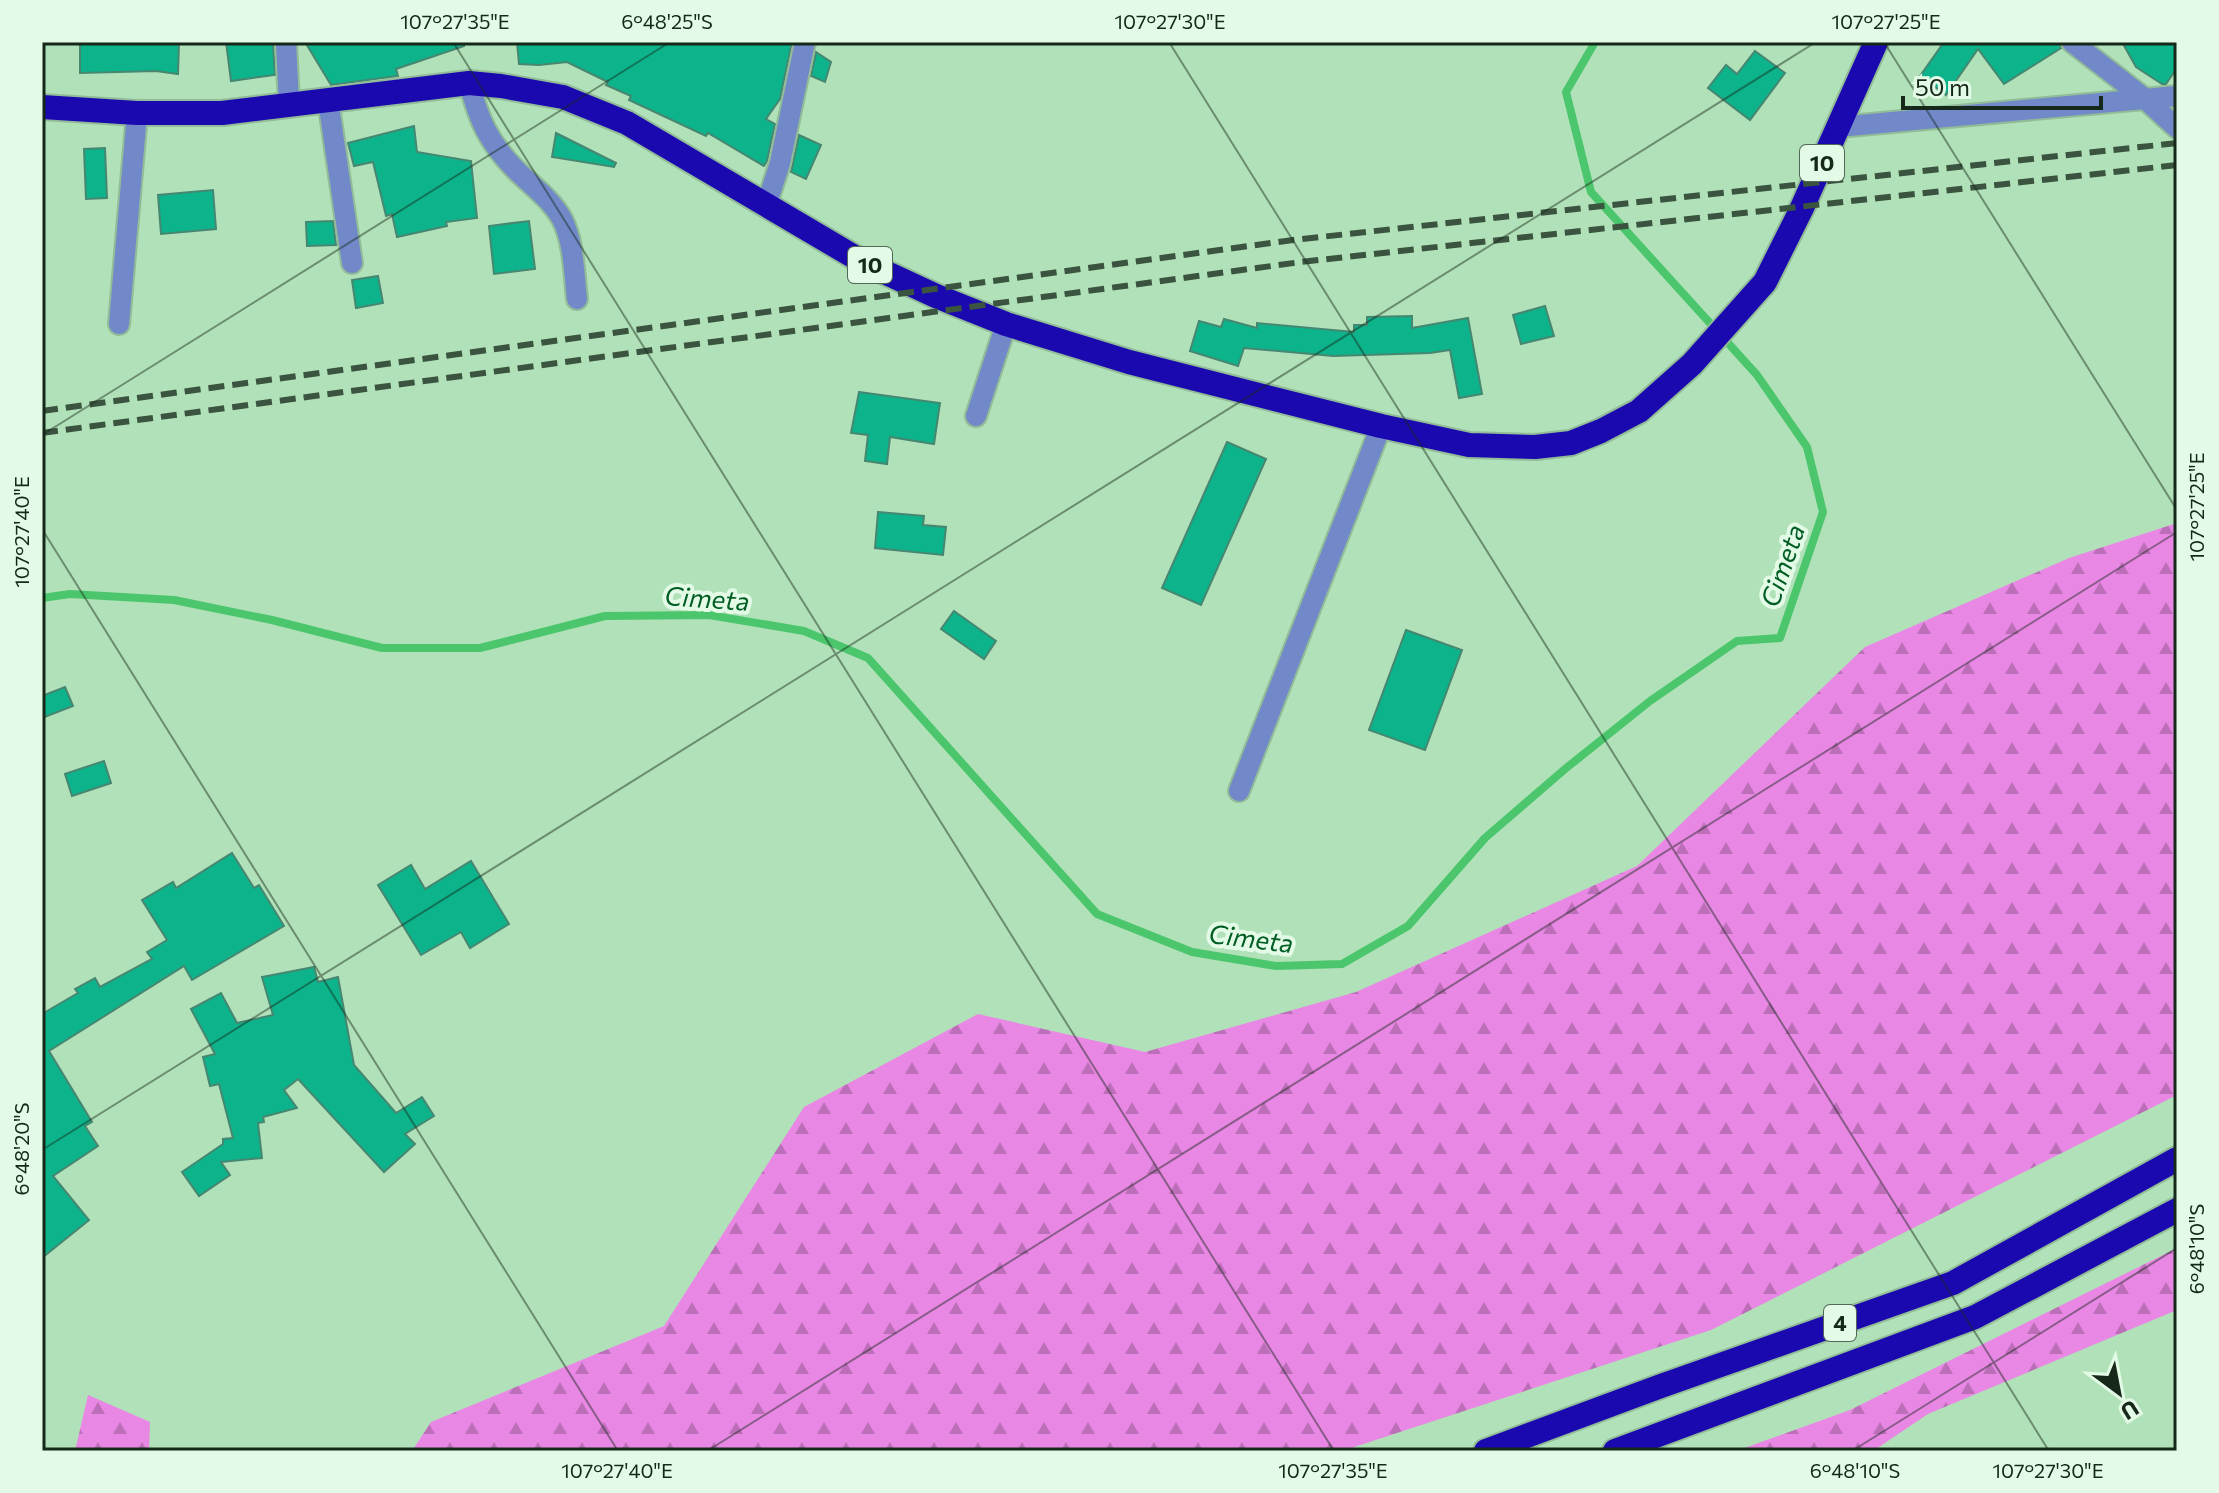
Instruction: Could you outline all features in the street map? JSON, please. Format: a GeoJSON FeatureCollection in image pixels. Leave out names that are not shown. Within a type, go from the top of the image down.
{"type":"FeatureCollection","features":[{"type":"Feature","properties":{"kind":"highway","name":"10"},"geometry":{"type":"LineString","coordinates":[[42,107],[137,113],[222,113],[469,83],[563,97],[614,118],[863,262],[1006,324],[1129,362],[1381,426],[1469,445],[1535,447],[1571,443],[1639,411],[1692,364],[1765,282],[1876,42]]}},
{"type":"Feature","properties":{"kind":"highway","name":"4"},"geometry":{"type":"LineString","coordinates":[[1486,1451],[1953,1283],[2177,1159]]}},
{"type":"Feature","properties":{"kind":"highway","name":"4"},"geometry":{"type":"LineString","coordinates":[[1615,1451],[1975,1317],[2177,1210]]}},
{"type":"Feature","properties":{"kind":"street"},"geometry":{"type":"LineString","coordinates":[[286,42],[289,104]]}},
{"type":"Feature","properties":{"kind":"street"},"geometry":{"type":"LineString","coordinates":[[766,206],[780,163],[805,42]]}},
{"type":"Feature","properties":{"kind":"street"},"geometry":{"type":"LineString","coordinates":[[2072,42],[2177,128]]}},
{"type":"Feature","properties":{"kind":"street"},"geometry":{"type":"LineString","coordinates":[[469,83],[480,123],[489,138],[562,218],[568,231],[577,299]]}},
{"type":"Feature","properties":{"kind":"street"},"geometry":{"type":"LineString","coordinates":[[1838,127],[2177,96]]}},
{"type":"Feature","properties":{"kind":"street"},"geometry":{"type":"LineString","coordinates":[[328,100],[352,263]]}},
{"type":"Feature","properties":{"kind":"street"},"geometry":{"type":"LineString","coordinates":[[119,324],[137,113]]}},
{"type":"Feature","properties":{"kind":"street"},"geometry":{"type":"LineString","coordinates":[[976,416],[1006,324]]}},
{"type":"Feature","properties":{"kind":"street"},"geometry":{"type":"LineString","coordinates":[[1239,791],[1381,426]]}},
{"type":"Feature","properties":{"kind":"green space"},"geometry":{"type":"Polygon","coordinates":[[[2177,523],[2177,1095],[1711,1330],[1342,1451],[412,1451],[431,1422],[664,1326],[804,1107],[978,1014],[1145,1052],[1356,992],[1637,866],[1865,647],[2069,558],[2177,523]]]}},
{"type":"Feature","properties":{"kind":"green space"},"geometry":{"type":"Polygon","coordinates":[[[2177,1248],[2177,1310],[1928,1414],[1873,1451],[1736,1451],[1850,1410],[2177,1248]]]}},
{"type":"Feature","properties":{"kind":"green space"},"geometry":{"type":"Polygon","coordinates":[[[88,1395],[150,1422],[149,1451],[75,1451],[88,1395]]]}},
{"type":"Feature","properties":{"kind":"building"},"geometry":{"type":"Polygon","coordinates":[[[80,42],[179,42],[178,74],[156,71],[80,73],[80,42]]]}},
{"type":"Feature","properties":{"kind":"building"},"geometry":{"type":"Polygon","coordinates":[[[226,42],[273,42],[275,75],[231,81],[226,42]]]}},
{"type":"Feature","properties":{"kind":"building"},"geometry":{"type":"Polygon","coordinates":[[[305,42],[464,42],[464,46],[396,69],[398,76],[331,85],[305,42]]]}},
{"type":"Feature","properties":{"kind":"building"},"geometry":{"type":"Polygon","coordinates":[[[517,42],[792,42],[780,99],[766,119],[775,124],[767,161],[764,166],[708,133],[706,136],[629,100],[631,96],[567,62],[519,64],[517,42]]]}},
{"type":"Feature","properties":{"kind":"building"},"geometry":{"type":"Polygon","coordinates":[[[1944,42],[2059,42],[2061,48],[2004,84],[1978,49],[1946,95],[1920,76],[1944,42]]]}},
{"type":"Feature","properties":{"kind":"building"},"geometry":{"type":"Polygon","coordinates":[[[2122,42],[2177,42],[2177,68],[2166,84],[2162,84],[2136,67],[2122,42]]]}},
{"type":"Feature","properties":{"kind":"building"},"geometry":{"type":"Polygon","coordinates":[[[1755,51],[1785,73],[1750,120],[1708,88],[1726,65],[1737,74],[1755,51]]]}},
{"type":"Feature","properties":{"kind":"building"},"geometry":{"type":"Polygon","coordinates":[[[816,52],[831,62],[825,82],[811,76],[816,52]]]}},
{"type":"Feature","properties":{"kind":"building"},"geometry":{"type":"Polygon","coordinates":[[[414,126],[417,152],[471,161],[477,218],[446,222],[447,226],[397,237],[392,214],[386,216],[373,162],[354,166],[348,143],[414,126]]]}},
{"type":"Feature","properties":{"kind":"building"},"geometry":{"type":"Polygon","coordinates":[[[556,133],[616,163],[614,167],[552,157],[556,133]]]}},
{"type":"Feature","properties":{"kind":"building"},"geometry":{"type":"Polygon","coordinates":[[[799,135],[821,145],[806,179],[791,172],[799,135]]]}},
{"type":"Feature","properties":{"kind":"building"},"geometry":{"type":"Polygon","coordinates":[[[105,148],[107,198],[86,199],[84,149],[105,148]]]}},
{"type":"Feature","properties":{"kind":"building"},"geometry":{"type":"Polygon","coordinates":[[[213,190],[216,229],[161,234],[158,195],[213,190]]]}},
{"type":"Feature","properties":{"kind":"building"},"geometry":{"type":"Polygon","coordinates":[[[333,221],[336,245],[307,246],[306,222],[333,221]]]}},
{"type":"Feature","properties":{"kind":"building"},"geometry":{"type":"Polygon","coordinates":[[[529,221],[535,269],[494,274],[489,226],[529,221]]]}},
{"type":"Feature","properties":{"kind":"building"},"geometry":{"type":"Polygon","coordinates":[[[378,276],[383,303],[356,308],[352,280],[378,276]]]}},
{"type":"Feature","properties":{"kind":"building"},"geometry":{"type":"Polygon","coordinates":[[[1545,306],[1554,336],[1521,344],[1513,315],[1545,306]]]}},
{"type":"Feature","properties":{"kind":"building"},"geometry":{"type":"Polygon","coordinates":[[[1412,316],[1412,328],[1468,318],[1482,394],[1459,398],[1450,350],[1333,356],[1244,348],[1238,366],[1190,351],[1199,321],[1221,327],[1224,319],[1257,328],[1257,323],[1354,332],[1354,325],[1367,325],[1367,317],[1412,316]]]}},
{"type":"Feature","properties":{"kind":"building"},"geometry":{"type":"Polygon","coordinates":[[[859,392],[940,403],[934,444],[890,437],[887,464],[865,461],[868,435],[851,433],[859,392]]]}},
{"type":"Feature","properties":{"kind":"building"},"geometry":{"type":"Polygon","coordinates":[[[1227,442],[1266,459],[1201,605],[1162,588],[1227,442]]]}},
{"type":"Feature","properties":{"kind":"building"},"geometry":{"type":"Polygon","coordinates":[[[878,512],[924,516],[923,525],[946,527],[943,555],[875,548],[878,512]]]}},
{"type":"Feature","properties":{"kind":"building"},"geometry":{"type":"Polygon","coordinates":[[[954,611],[996,641],[984,659],[941,629],[954,611]]]}},
{"type":"Feature","properties":{"kind":"building"},"geometry":{"type":"Polygon","coordinates":[[[1406,630],[1462,650],[1425,750],[1369,730],[1406,630]]]}},
{"type":"Feature","properties":{"kind":"building"},"geometry":{"type":"Polygon","coordinates":[[[65,687],[73,706],[42,718],[42,696],[65,687]]]}},
{"type":"Feature","properties":{"kind":"building"},"geometry":{"type":"Polygon","coordinates":[[[104,761],[111,783],[72,796],[65,774],[104,761]]]}},
{"type":"Feature","properties":{"kind":"building"},"geometry":{"type":"Polygon","coordinates":[[[232,853],[254,888],[259,885],[284,926],[192,980],[184,966],[49,1051],[92,1122],[85,1126],[98,1146],[53,1176],[89,1220],[42,1258],[42,1014],[78,993],[75,989],[95,978],[100,987],[152,959],[147,952],[167,940],[142,900],[173,882],[176,888],[232,853]]]}},
{"type":"Feature","properties":{"kind":"building"},"geometry":{"type":"Polygon","coordinates":[[[471,861],[509,924],[470,948],[461,932],[421,955],[378,885],[411,865],[425,889],[471,861]]]}},
{"type":"Feature","properties":{"kind":"building"},"geometry":{"type":"Polygon","coordinates":[[[314,967],[318,982],[338,977],[354,1065],[396,1113],[422,1097],[434,1116],[405,1134],[415,1144],[384,1172],[298,1079],[284,1090],[297,1108],[263,1117],[264,1122],[258,1123],[262,1158],[221,1162],[230,1175],[199,1196],[182,1172],[223,1144],[223,1139],[233,1138],[219,1084],[210,1086],[203,1057],[215,1054],[191,1009],[221,993],[237,1023],[273,1015],[262,977],[314,967]]]}},
{"type":"Feature","properties":{"kind":"waterway","name":"Cimeta"},"geometry":{"type":"LineString","coordinates":[[42,598],[70,594],[174,600],[272,620],[382,648],[480,648],[605,616],[709,615],[804,631],[868,658],[1097,914],[1192,952],[1276,966],[1342,964],[1408,926],[1485,838],[1650,701],[1737,641],[1780,638],[1823,512],[1807,447],[1757,375],[1591,192],[1566,92],[1595,42]]}},
{"type":"Feature","properties":{"kind":"railway"},"geometry":{"type":"LineString","coordinates":[[42,411],[1293,240],[2177,143]]}},
{"type":"Feature","properties":{"kind":"railway"},"geometry":{"type":"LineString","coordinates":[[42,433],[1301,262],[2177,165]]}}]}
